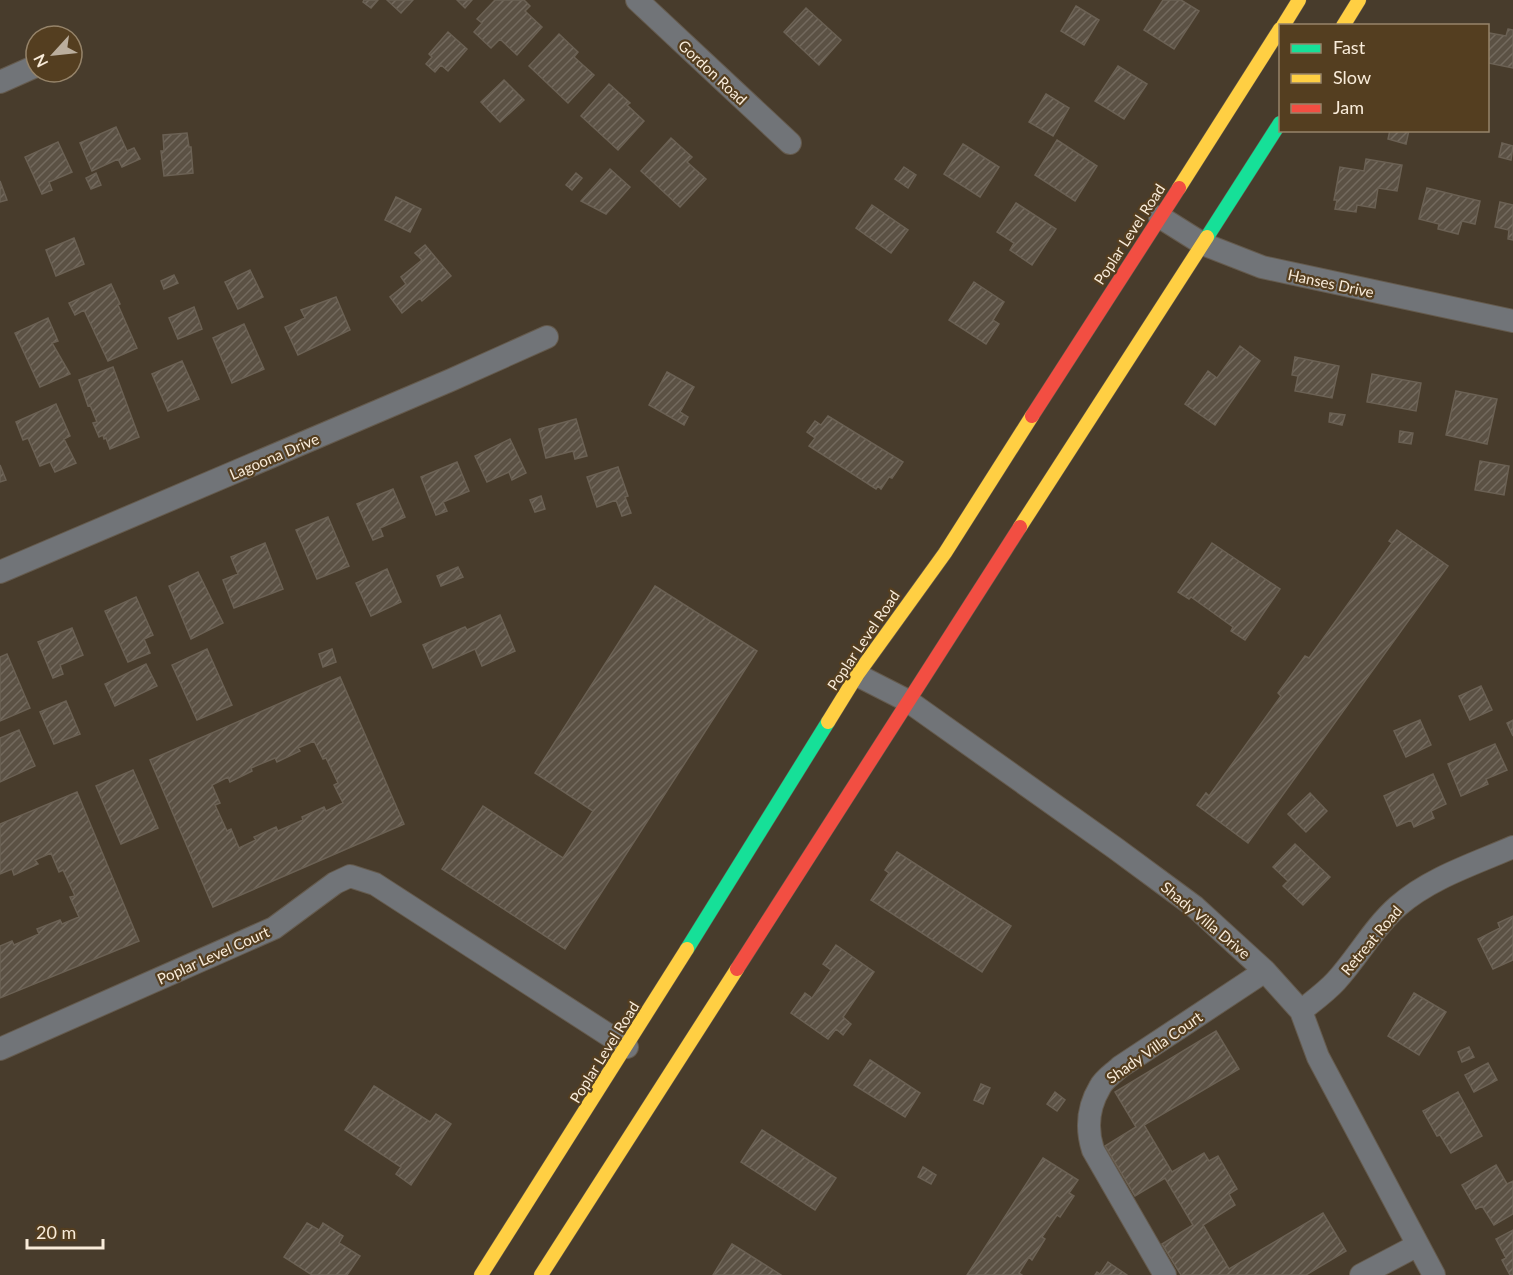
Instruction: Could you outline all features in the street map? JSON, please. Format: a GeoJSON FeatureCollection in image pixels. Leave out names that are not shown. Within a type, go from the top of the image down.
{"type":"FeatureCollection","features":[{"type":"Feature","properties":{"kind":"main road","name":"Poplar Level Road"},"geometry":{"type":"LineString","coordinates":[[1284,24],[1299,0]]}},
{"type":"Feature","properties":{"kind":"main road"},"geometry":{"type":"LineString","coordinates":[[1344,24],[1359,0]]}},
{"type":"Feature","properties":{"kind":"main road","name":"Poplar Level Road"},"geometry":{"type":"LineString","coordinates":[[481,1275],[627,1047],[857,675],[945,553],[1279,32]]}},
{"type":"Feature","properties":{"kind":"main road"},"geometry":{"type":"LineString","coordinates":[[541,1275],[1279,126]]}},
{"type":"Feature","properties":{"kind":"street","name":"Gordon Road"},"geometry":{"type":"LineString","coordinates":[[637,0],[790,143]]}},
{"type":"Feature","properties":{"kind":"street"},"geometry":{"type":"LineString","coordinates":[[0,82],[24,71]]}},
{"type":"Feature","properties":{"kind":"street","name":"Hanses Drive"},"geometry":{"type":"LineString","coordinates":[[1160,218],[1203,244],[1262,267],[1513,321]]}},
{"type":"Feature","properties":{"kind":"street","name":"Lagoona Drive"},"geometry":{"type":"LineString","coordinates":[[0,572],[547,337]]}},
{"type":"Feature","properties":{"kind":"street","name":"Shady Villa Drive"},"geometry":{"type":"LineString","coordinates":[[857,675],[908,701],[1195,907],[1265,971],[1301,1011],[1318,1057],[1434,1275]]}},
{"type":"Feature","properties":{"kind":"street","name":"Retreat Road"},"geometry":{"type":"LineString","coordinates":[[1301,1011],[1336,982],[1374,932],[1409,897],[1436,881],[1513,847]]}},
{"type":"Feature","properties":{"kind":"street","name":"Poplar Level Court"},"geometry":{"type":"LineString","coordinates":[[0,1049],[274,928],[334,883],[350,876],[375,884],[627,1047]]}},
{"type":"Feature","properties":{"kind":"street","name":"Shady Villa Court"},"geometry":{"type":"LineString","coordinates":[[1165,1275],[1093,1150],[1088,1134],[1089,1112],[1100,1085],[1120,1067],[1265,971]]}},
{"type":"Feature","properties":{"kind":"street"},"geometry":{"type":"LineString","coordinates":[[1361,1275],[1418,1245]]}},
{"type":"Feature","properties":{"kind":"building"},"geometry":{"type":"Polygon","coordinates":[[[364,0],[378,0],[371,8],[363,2],[364,0]]]}},
{"type":"Feature","properties":{"kind":"building"},"geometry":{"type":"Polygon","coordinates":[[[387,0],[413,0],[401,13],[387,0]]]}},
{"type":"Feature","properties":{"kind":"building"},"geometry":{"type":"Polygon","coordinates":[[[457,0],[472,0],[465,8],[457,0]]]}},
{"type":"Feature","properties":{"kind":"building"},"geometry":{"type":"Polygon","coordinates":[[[495,0],[524,0],[530,6],[525,11],[542,27],[517,55],[500,39],[491,48],[474,32],[482,23],[477,19],[495,0]]]}},
{"type":"Feature","properties":{"kind":"building"},"geometry":{"type":"Polygon","coordinates":[[[1163,0],[1181,0],[1199,11],[1174,49],[1144,30],[1163,0]]]}},
{"type":"Feature","properties":{"kind":"building"},"geometry":{"type":"Polygon","coordinates":[[[1076,6],[1099,20],[1084,45],[1061,31],[1076,6]]]}},
{"type":"Feature","properties":{"kind":"building"},"geometry":{"type":"Polygon","coordinates":[[[806,8],[841,40],[819,65],[784,32],[806,8]]]}},
{"type":"Feature","properties":{"kind":"building"},"geometry":{"type":"Polygon","coordinates":[[[1508,29],[1513,30],[1513,68],[1489,63],[1489,33],[1506,36],[1508,29]]]}},
{"type":"Feature","properties":{"kind":"building"},"geometry":{"type":"Polygon","coordinates":[[[448,32],[467,49],[448,71],[441,65],[435,72],[426,64],[432,57],[429,54],[448,32]]]}},
{"type":"Feature","properties":{"kind":"building"},"geometry":{"type":"Polygon","coordinates":[[[559,34],[578,52],[574,57],[594,75],[568,103],[529,66],[559,34]]]}},
{"type":"Feature","properties":{"kind":"building"},"geometry":{"type":"Polygon","coordinates":[[[1118,66],[1147,84],[1124,119],[1095,101],[1118,66]]]}},
{"type":"Feature","properties":{"kind":"building"},"geometry":{"type":"Polygon","coordinates":[[[504,80],[524,100],[500,122],[481,102],[504,80]]]}},
{"type":"Feature","properties":{"kind":"building"},"geometry":{"type":"Polygon","coordinates":[[[609,84],[630,103],[627,105],[644,121],[618,150],[581,116],[609,84]]]}},
{"type":"Feature","properties":{"kind":"building"},"geometry":{"type":"Polygon","coordinates":[[[1046,94],[1069,108],[1053,136],[1029,122],[1046,94]]]}},
{"type":"Feature","properties":{"kind":"building"},"geometry":{"type":"Polygon","coordinates":[[[116,127],[127,151],[134,148],[140,159],[122,167],[118,159],[92,171],[80,143],[116,127]]]}},
{"type":"Feature","properties":{"kind":"building"},"geometry":{"type":"Polygon","coordinates":[[[1390,132],[1409,132],[1406,144],[1388,139],[1390,132]]]}},
{"type":"Feature","properties":{"kind":"building"},"geometry":{"type":"Polygon","coordinates":[[[187,133],[189,147],[191,147],[193,173],[164,176],[161,151],[164,151],[163,135],[187,133]]]}},
{"type":"Feature","properties":{"kind":"building"},"geometry":{"type":"Polygon","coordinates":[[[671,138],[692,157],[687,162],[706,179],[680,207],[641,171],[671,138]]]}},
{"type":"Feature","properties":{"kind":"building"},"geometry":{"type":"Polygon","coordinates":[[[1057,140],[1097,166],[1075,201],[1035,175],[1057,140]]]}},
{"type":"Feature","properties":{"kind":"building"},"geometry":{"type":"Polygon","coordinates":[[[58,142],[72,172],[49,182],[52,190],[42,194],[25,157],[58,142]]]}},
{"type":"Feature","properties":{"kind":"building"},"geometry":{"type":"Polygon","coordinates":[[[1502,143],[1513,146],[1511,160],[1499,157],[1502,143]]]}},
{"type":"Feature","properties":{"kind":"building"},"geometry":{"type":"Polygon","coordinates":[[[963,144],[999,167],[980,197],[944,174],[963,144]]]}},
{"type":"Feature","properties":{"kind":"building"},"geometry":{"type":"Polygon","coordinates":[[[1366,159],[1402,165],[1397,191],[1378,188],[1375,208],[1357,205],[1356,212],[1335,209],[1337,200],[1334,200],[1340,167],[1364,171],[1366,159]]]}},
{"type":"Feature","properties":{"kind":"building"},"geometry":{"type":"Polygon","coordinates":[[[904,167],[916,175],[908,188],[895,179],[904,167]]]}},
{"type":"Feature","properties":{"kind":"building"},"geometry":{"type":"Polygon","coordinates":[[[610,169],[630,187],[606,214],[581,201],[610,169]]]}},
{"type":"Feature","properties":{"kind":"building"},"geometry":{"type":"Polygon","coordinates":[[[96,173],[101,185],[91,189],[86,178],[96,173]]]}},
{"type":"Feature","properties":{"kind":"building"},"geometry":{"type":"Polygon","coordinates":[[[576,173],[582,178],[572,190],[566,185],[576,173]]]}},
{"type":"Feature","properties":{"kind":"building"},"geometry":{"type":"Polygon","coordinates":[[[0,181],[7,200],[0,202],[0,181]]]}},
{"type":"Feature","properties":{"kind":"building"},"geometry":{"type":"Polygon","coordinates":[[[1427,188],[1480,201],[1475,224],[1462,221],[1458,234],[1438,229],[1439,224],[1419,219],[1427,188]]]}},
{"type":"Feature","properties":{"kind":"building"},"geometry":{"type":"Polygon","coordinates":[[[396,197],[421,209],[410,232],[385,220],[396,197]]]}},
{"type":"Feature","properties":{"kind":"building"},"geometry":{"type":"Polygon","coordinates":[[[1500,202],[1513,205],[1513,240],[1508,239],[1509,230],[1495,227],[1500,202]]]}},
{"type":"Feature","properties":{"kind":"building"},"geometry":{"type":"Polygon","coordinates":[[[1016,203],[1056,229],[1032,265],[1010,250],[1014,243],[997,232],[1016,203]]]}},
{"type":"Feature","properties":{"kind":"building"},"geometry":{"type":"Polygon","coordinates":[[[872,205],[908,230],[891,253],[856,228],[872,205]]]}},
{"type":"Feature","properties":{"kind":"building"},"geometry":{"type":"Polygon","coordinates":[[[74,238],[84,264],[56,276],[46,250],[74,238]]]}},
{"type":"Feature","properties":{"kind":"building"},"geometry":{"type":"Polygon","coordinates":[[[425,245],[451,276],[422,301],[420,298],[402,313],[390,297],[406,284],[401,277],[422,260],[415,253],[425,245]]]}},
{"type":"Feature","properties":{"kind":"building"},"geometry":{"type":"Polygon","coordinates":[[[250,270],[263,297],[238,309],[225,282],[250,270]]]}},
{"type":"Feature","properties":{"kind":"building"},"geometry":{"type":"Polygon","coordinates":[[[174,275],[178,283],[164,289],[161,281],[174,275]]]}},
{"type":"Feature","properties":{"kind":"building"},"geometry":{"type":"Polygon","coordinates":[[[974,282],[1004,302],[993,320],[999,324],[986,344],[949,320],[974,282]]]}},
{"type":"Feature","properties":{"kind":"building"},"geometry":{"type":"Polygon","coordinates":[[[111,284],[137,348],[108,361],[84,310],[75,315],[69,303],[111,284]]]}},
{"type":"Feature","properties":{"kind":"building"},"geometry":{"type":"Polygon","coordinates":[[[336,297],[350,330],[298,355],[285,327],[305,318],[301,310],[336,297]]]}},
{"type":"Feature","properties":{"kind":"building"},"geometry":{"type":"Polygon","coordinates":[[[194,307],[202,329],[178,339],[169,318],[194,307]]]}},
{"type":"Feature","properties":{"kind":"building"},"geometry":{"type":"Polygon","coordinates":[[[48,318],[58,341],[52,343],[70,374],[40,387],[15,333],[48,318]]]}},
{"type":"Feature","properties":{"kind":"building"},"geometry":{"type":"Polygon","coordinates":[[[244,324],[264,369],[232,383],[213,338],[244,324]]]}},
{"type":"Feature","properties":{"kind":"building"},"geometry":{"type":"Polygon","coordinates":[[[1240,346],[1260,361],[1215,425],[1185,404],[1208,371],[1217,378],[1240,346]]]}},
{"type":"Feature","properties":{"kind":"building"},"geometry":{"type":"Polygon","coordinates":[[[1295,357],[1339,366],[1332,398],[1295,391],[1298,376],[1292,375],[1295,357]]]}},
{"type":"Feature","properties":{"kind":"building"},"geometry":{"type":"Polygon","coordinates":[[[182,361],[199,399],[168,411],[152,374],[182,361]]]}},
{"type":"Feature","properties":{"kind":"building"},"geometry":{"type":"Polygon","coordinates":[[[113,367],[139,437],[110,449],[106,438],[104,439],[103,435],[99,437],[93,423],[97,422],[90,405],[88,406],[79,380],[113,367]]]}},
{"type":"Feature","properties":{"kind":"building"},"geometry":{"type":"Polygon","coordinates":[[[667,372],[694,387],[680,412],[688,417],[684,425],[649,405],[667,372]]]}},
{"type":"Feature","properties":{"kind":"building"},"geometry":{"type":"Polygon","coordinates":[[[1372,374],[1421,383],[1416,411],[1367,402],[1372,374]]]}},
{"type":"Feature","properties":{"kind":"building"},"geometry":{"type":"Polygon","coordinates":[[[1456,391],[1497,399],[1487,444],[1446,435],[1456,391]]]}},
{"type":"Feature","properties":{"kind":"building"},"geometry":{"type":"Polygon","coordinates":[[[56,404],[70,436],[64,439],[76,463],[55,472],[50,462],[40,466],[28,438],[23,440],[16,422],[56,404]]]}},
{"type":"Feature","properties":{"kind":"building"},"geometry":{"type":"Polygon","coordinates":[[[1330,413],[1345,415],[1342,425],[1329,422],[1330,413]]]}},
{"type":"Feature","properties":{"kind":"building"},"geometry":{"type":"Polygon","coordinates":[[[828,416],[903,462],[881,489],[878,486],[876,489],[809,446],[815,438],[807,432],[815,421],[821,425],[828,416]]]}},
{"type":"Feature","properties":{"kind":"building"},"geometry":{"type":"Polygon","coordinates":[[[576,419],[587,456],[575,459],[573,451],[546,458],[539,429],[576,419]]]}},
{"type":"Feature","properties":{"kind":"building"},"geometry":{"type":"Polygon","coordinates":[[[1400,431],[1413,433],[1411,444],[1399,442],[1400,431]]]}},
{"type":"Feature","properties":{"kind":"building"},"geometry":{"type":"Polygon","coordinates":[[[510,439],[526,473],[512,480],[509,472],[487,482],[475,456],[510,439]]]}},
{"type":"Feature","properties":{"kind":"building"},"geometry":{"type":"Polygon","coordinates":[[[1480,461],[1509,466],[1504,495],[1475,490],[1480,461]]]}},
{"type":"Feature","properties":{"kind":"building"},"geometry":{"type":"Polygon","coordinates":[[[457,462],[469,491],[443,502],[447,511],[436,515],[421,477],[457,462]]]}},
{"type":"Feature","properties":{"kind":"building"},"geometry":{"type":"Polygon","coordinates":[[[0,465],[6,480],[0,482],[0,465]]]}},
{"type":"Feature","properties":{"kind":"building"},"geometry":{"type":"Polygon","coordinates":[[[618,467],[631,513],[622,516],[616,500],[597,507],[587,477],[618,467]]]}},
{"type":"Feature","properties":{"kind":"building"},"geometry":{"type":"Polygon","coordinates":[[[393,489],[405,517],[380,528],[383,536],[373,540],[357,504],[393,489]]]}},
{"type":"Feature","properties":{"kind":"building"},"geometry":{"type":"Polygon","coordinates":[[[541,496],[545,509],[535,512],[530,500],[541,496]]]}},
{"type":"Feature","properties":{"kind":"building"},"geometry":{"type":"Polygon","coordinates":[[[328,517],[349,566],[317,579],[296,530],[328,517]]]}},
{"type":"Feature","properties":{"kind":"building"},"geometry":{"type":"Polygon","coordinates":[[[1397,530],[1448,566],[1248,843],[1197,805],[1206,793],[1209,796],[1281,696],[1278,693],[1305,656],[1309,658],[1392,543],[1389,541],[1397,530]]]}},
{"type":"Feature","properties":{"kind":"building"},"geometry":{"type":"Polygon","coordinates":[[[265,543],[283,589],[234,608],[223,580],[238,574],[231,557],[265,543]]]}},
{"type":"Feature","properties":{"kind":"building"},"geometry":{"type":"Polygon","coordinates":[[[1212,543],[1280,589],[1245,640],[1231,631],[1233,627],[1191,597],[1189,599],[1178,592],[1212,543]]]}},
{"type":"Feature","properties":{"kind":"building"},"geometry":{"type":"Polygon","coordinates":[[[458,567],[463,577],[441,586],[437,576],[458,567]]]}},
{"type":"Feature","properties":{"kind":"building"},"geometry":{"type":"Polygon","coordinates":[[[387,569],[401,602],[371,616],[356,583],[387,569]]]}},
{"type":"Feature","properties":{"kind":"building"},"geometry":{"type":"Polygon","coordinates":[[[198,572],[223,623],[191,639],[169,586],[198,572]]]}},
{"type":"Feature","properties":{"kind":"building"},"geometry":{"type":"Polygon","coordinates":[[[655,586],[757,651],[565,949],[442,869],[483,806],[563,858],[593,811],[535,773],[655,586]]]}},
{"type":"Feature","properties":{"kind":"building"},"geometry":{"type":"Polygon","coordinates":[[[136,597],[153,635],[144,639],[150,653],[128,662],[105,611],[136,597]]]}},
{"type":"Feature","properties":{"kind":"building"},"geometry":{"type":"Polygon","coordinates":[[[500,615],[515,651],[482,666],[475,649],[433,668],[423,645],[465,627],[467,630],[500,615]]]}},
{"type":"Feature","properties":{"kind":"building"},"geometry":{"type":"Polygon","coordinates":[[[72,628],[83,655],[60,665],[63,674],[53,678],[38,642],[72,628]]]}},
{"type":"Feature","properties":{"kind":"building"},"geometry":{"type":"Polygon","coordinates":[[[207,649],[232,705],[197,720],[172,665],[207,649]]]}},
{"type":"Feature","properties":{"kind":"building"},"geometry":{"type":"Polygon","coordinates":[[[332,649],[336,662],[323,667],[319,654],[332,649]]]}},
{"type":"Feature","properties":{"kind":"building"},"geometry":{"type":"Polygon","coordinates":[[[7,654],[30,708],[0,721],[0,657],[7,654]]]}},
{"type":"Feature","properties":{"kind":"building"},"geometry":{"type":"Polygon","coordinates":[[[146,664],[157,686],[115,706],[105,684],[146,664]]]}},
{"type":"Feature","properties":{"kind":"building"},"geometry":{"type":"Polygon","coordinates":[[[340,677],[404,824],[213,907],[150,760],[340,677]],[[314,741],[298,748],[300,751],[277,762],[275,758],[251,768],[252,771],[230,782],[228,777],[212,785],[220,803],[215,805],[227,831],[231,829],[239,848],[256,840],[254,837],[276,827],[278,831],[303,820],[302,817],[324,807],[326,811],[343,803],[334,785],[338,783],[326,758],[323,759],[314,741]]]}},
{"type":"Feature","properties":{"kind":"building"},"geometry":{"type":"Polygon","coordinates":[[[1481,686],[1492,710],[1470,720],[1459,696],[1481,686]]]}},
{"type":"Feature","properties":{"kind":"building"},"geometry":{"type":"Polygon","coordinates":[[[66,701],[80,734],[54,744],[40,712],[66,701]]]}},
{"type":"Feature","properties":{"kind":"building"},"geometry":{"type":"Polygon","coordinates":[[[1420,720],[1431,745],[1406,757],[1394,731],[1420,720]]]}},
{"type":"Feature","properties":{"kind":"building"},"geometry":{"type":"Polygon","coordinates":[[[1513,720],[1513,736],[1507,723],[1513,720]]]}},
{"type":"Feature","properties":{"kind":"building"},"geometry":{"type":"Polygon","coordinates":[[[19,730],[35,766],[0,782],[0,738],[19,730]]]}},
{"type":"Feature","properties":{"kind":"building"},"geometry":{"type":"Polygon","coordinates":[[[1495,744],[1507,770],[1486,779],[1488,784],[1461,796],[1448,764],[1495,744]]]}},
{"type":"Feature","properties":{"kind":"building"},"geometry":{"type":"Polygon","coordinates":[[[133,770],[158,828],[121,844],[96,786],[133,770]]]}},
{"type":"Feature","properties":{"kind":"building"},"geometry":{"type":"Polygon","coordinates":[[[1433,774],[1446,804],[1431,811],[1434,818],[1414,827],[1411,820],[1397,826],[1384,796],[1433,774]]]}},
{"type":"Feature","properties":{"kind":"building"},"geometry":{"type":"Polygon","coordinates":[[[77,792],[139,941],[0,998],[0,946],[12,941],[14,945],[39,934],[37,929],[60,920],[62,924],[79,917],[70,897],[75,896],[63,870],[59,872],[51,853],[35,860],[38,864],[14,875],[12,869],[0,874],[0,824],[77,792]]]}},
{"type":"Feature","properties":{"kind":"building"},"geometry":{"type":"Polygon","coordinates":[[[1310,793],[1327,811],[1306,832],[1288,814],[1310,793]]]}},
{"type":"Feature","properties":{"kind":"building"},"geometry":{"type":"Polygon","coordinates":[[[1295,844],[1330,877],[1303,905],[1283,886],[1288,881],[1273,867],[1295,844]]]}},
{"type":"Feature","properties":{"kind":"building"},"geometry":{"type":"Polygon","coordinates":[[[897,852],[1011,926],[982,972],[871,900],[889,873],[885,870],[897,852]]]}},
{"type":"Feature","properties":{"kind":"building"},"geometry":{"type":"Polygon","coordinates":[[[1513,916],[1513,960],[1493,969],[1478,939],[1500,928],[1498,923],[1513,916]]]}},
{"type":"Feature","properties":{"kind":"building"},"geometry":{"type":"Polygon","coordinates":[[[836,945],[874,972],[843,1017],[851,1024],[843,1035],[836,1029],[828,1039],[791,1013],[805,993],[812,998],[831,970],[823,964],[836,945]]]}},
{"type":"Feature","properties":{"kind":"building"},"geometry":{"type":"Polygon","coordinates":[[[1414,993],[1446,1012],[1419,1055],[1388,1036],[1414,993]]]}},
{"type":"Feature","properties":{"kind":"building"},"geometry":{"type":"Polygon","coordinates":[[[1216,1031],[1239,1069],[1144,1125],[1172,1172],[1204,1153],[1209,1161],[1218,1156],[1237,1189],[1229,1194],[1235,1205],[1203,1225],[1229,1269],[1323,1213],[1346,1251],[1306,1275],[1181,1275],[1162,1244],[1193,1225],[1165,1178],[1135,1196],[1105,1146],[1136,1127],[1115,1092],[1216,1031]]]}},
{"type":"Feature","properties":{"kind":"building"},"geometry":{"type":"Polygon","coordinates":[[[1469,1047],[1474,1057],[1462,1062],[1458,1052],[1469,1047]]]}},
{"type":"Feature","properties":{"kind":"building"},"geometry":{"type":"Polygon","coordinates":[[[870,1060],[920,1093],[905,1117],[854,1085],[870,1060]]]}},
{"type":"Feature","properties":{"kind":"building"},"geometry":{"type":"Polygon","coordinates":[[[1488,1063],[1497,1080],[1474,1092],[1465,1075],[1488,1063]]]}},
{"type":"Feature","properties":{"kind":"building"},"geometry":{"type":"Polygon","coordinates":[[[981,1084],[990,1088],[983,1104],[974,1100],[981,1084]]]}},
{"type":"Feature","properties":{"kind":"building"},"geometry":{"type":"Polygon","coordinates":[[[374,1086],[430,1122],[436,1114],[451,1124],[411,1185],[396,1174],[401,1167],[345,1130],[374,1086]]]}},
{"type":"Feature","properties":{"kind":"building"},"geometry":{"type":"Polygon","coordinates":[[[1055,1092],[1065,1100],[1057,1111],[1047,1104],[1055,1092]]]}},
{"type":"Feature","properties":{"kind":"building"},"geometry":{"type":"Polygon","coordinates":[[[1458,1092],[1482,1136],[1451,1153],[1440,1135],[1437,1136],[1423,1111],[1458,1092]]]}},
{"type":"Feature","properties":{"kind":"building"},"geometry":{"type":"Polygon","coordinates":[[[762,1130],[836,1178],[815,1210],[741,1162],[762,1130]]]}},
{"type":"Feature","properties":{"kind":"building"},"geometry":{"type":"Polygon","coordinates":[[[1043,1158],[1078,1180],[1069,1193],[1074,1196],[1060,1217],[1057,1215],[1042,1237],[1045,1239],[1032,1260],[1029,1257],[1019,1273],[1022,1275],[967,1275],[1043,1158]]]}},
{"type":"Feature","properties":{"kind":"building"},"geometry":{"type":"Polygon","coordinates":[[[1496,1165],[1507,1184],[1513,1181],[1513,1214],[1494,1225],[1482,1206],[1476,1209],[1462,1185],[1496,1165]]]}},
{"type":"Feature","properties":{"kind":"building"},"geometry":{"type":"Polygon","coordinates":[[[923,1167],[936,1175],[931,1184],[918,1177],[923,1167]]]}},
{"type":"Feature","properties":{"kind":"building"},"geometry":{"type":"Polygon","coordinates":[[[307,1223],[319,1230],[323,1223],[343,1236],[339,1243],[360,1256],[347,1275],[312,1275],[284,1257],[307,1223]]]}},
{"type":"Feature","properties":{"kind":"building"},"geometry":{"type":"Polygon","coordinates":[[[1513,1230],[1513,1275],[1510,1275],[1502,1260],[1506,1258],[1496,1239],[1513,1230]]]}},
{"type":"Feature","properties":{"kind":"building"},"geometry":{"type":"Polygon","coordinates":[[[732,1244],[781,1275],[713,1275],[732,1244]]]}},
{"type":"Feature","properties":{"kind":"building"},"geometry":{"type":"Polygon","coordinates":[[[1108,1262],[1127,1275],[1095,1275],[1097,1272],[1100,1274],[1108,1262]]]}},
{"type":"Feature","properties":{"kind":"traffic: fast"},"geometry":{"type":"LineString","coordinates":[[1207,237],[1279,125]]}},
{"type":"Feature","properties":{"kind":"traffic: fast"},"geometry":{"type":"LineString","coordinates":[[687,949],[828,722]]}},
{"type":"Feature","properties":{"kind":"traffic: slow"},"geometry":{"type":"LineString","coordinates":[[1284,24],[1299,0]]}},
{"type":"Feature","properties":{"kind":"traffic: slow"},"geometry":{"type":"LineString","coordinates":[[1344,24],[1359,0]]}},
{"type":"Feature","properties":{"kind":"traffic: slow"},"geometry":{"type":"LineString","coordinates":[[1179,188],[1279,31]]}},
{"type":"Feature","properties":{"kind":"traffic: slow"},"geometry":{"type":"LineString","coordinates":[[1020,527],[1207,237]]}},
{"type":"Feature","properties":{"kind":"traffic: slow"},"geometry":{"type":"LineString","coordinates":[[828,722],[857,675],[945,553],[1032,416]]}},
{"type":"Feature","properties":{"kind":"traffic: slow"},"geometry":{"type":"LineString","coordinates":[[481,1275],[687,949]]}},
{"type":"Feature","properties":{"kind":"traffic: slow"},"geometry":{"type":"LineString","coordinates":[[541,1275],[737,969]]}},
{"type":"Feature","properties":{"kind":"traffic: jam"},"geometry":{"type":"LineString","coordinates":[[1032,416],[1179,188]]}},
{"type":"Feature","properties":{"kind":"traffic: jam"},"geometry":{"type":"LineString","coordinates":[[737,969],[1020,527]]}}]}
